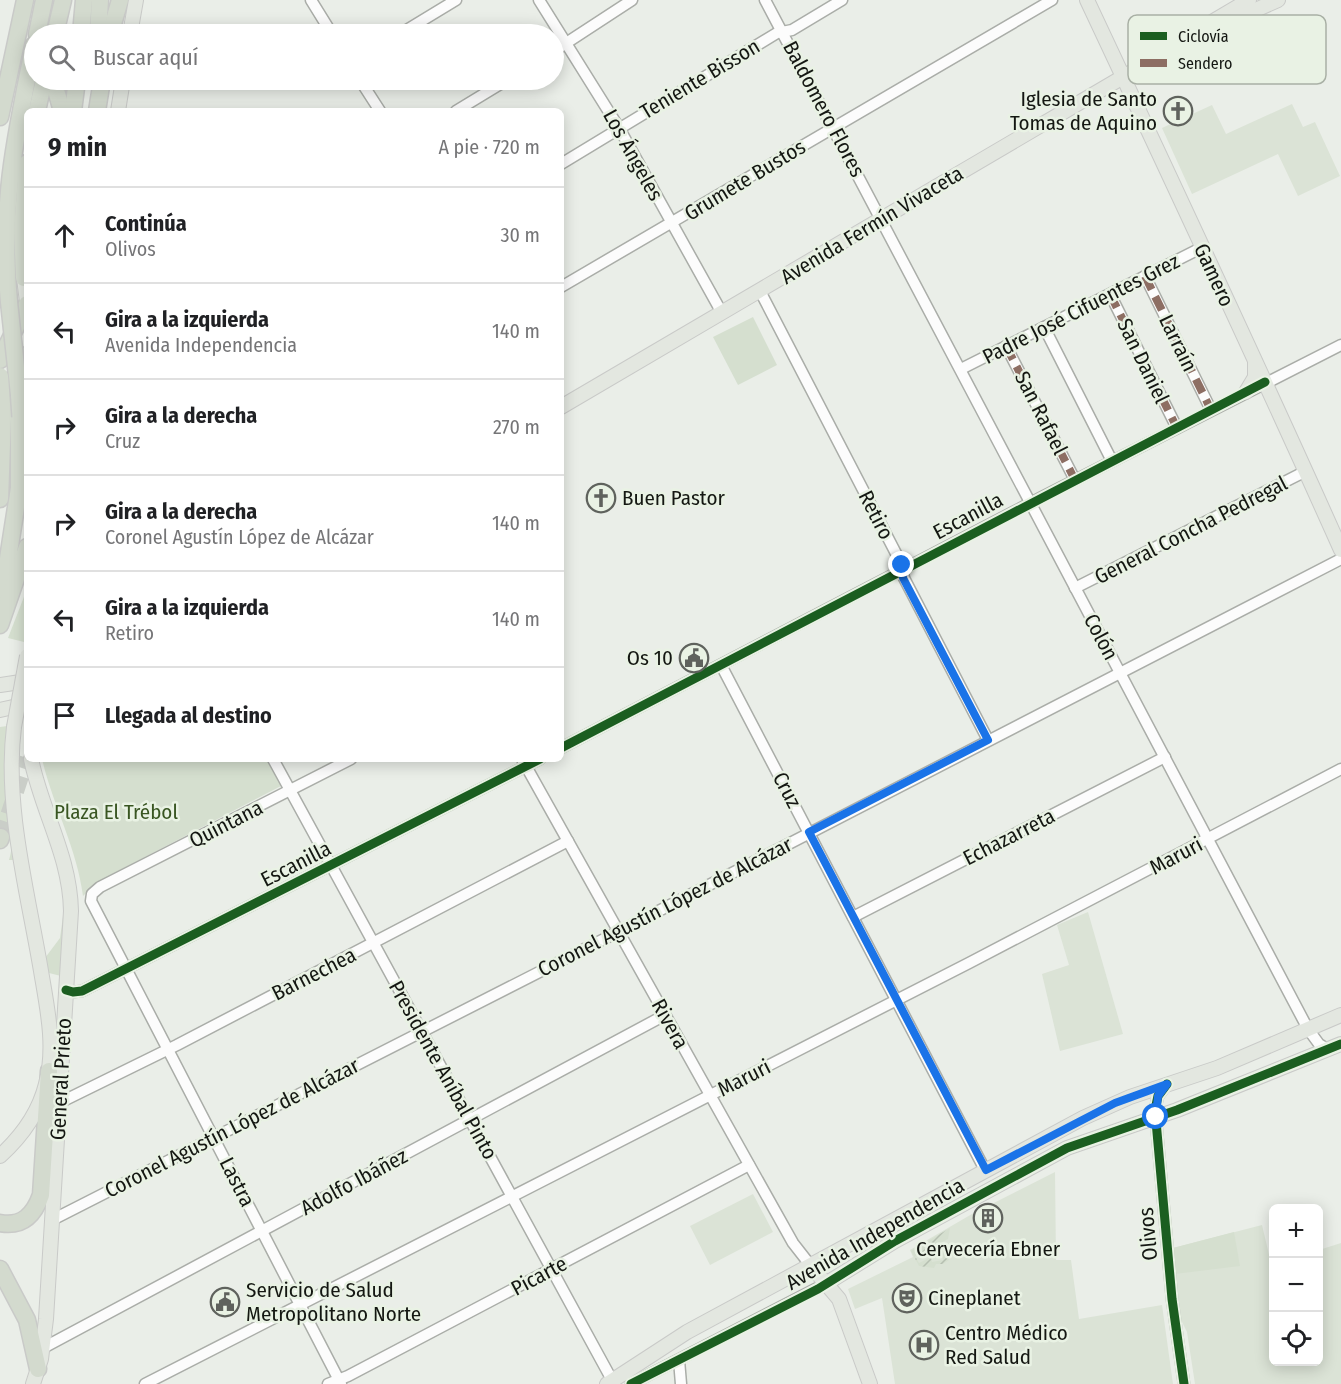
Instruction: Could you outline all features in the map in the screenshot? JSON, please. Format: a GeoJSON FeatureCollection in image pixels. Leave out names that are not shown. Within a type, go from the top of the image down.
{"type":"FeatureCollection","features":[{"type":"Feature","properties":{"kind":"highway"},"geometry":{"type":"LineString","coordinates":[[0,117],[25,0]]}},
{"type":"Feature","properties":{"kind":"highway"},"geometry":{"type":"LineString","coordinates":[[39,24],[44,0]]}},
{"type":"Feature","properties":{"kind":"highway"},"geometry":{"type":"LineString","coordinates":[[57,24],[63,0]]}},
{"type":"Feature","properties":{"kind":"highway"},"geometry":{"type":"LineString","coordinates":[[82,24],[84,0]]}},
{"type":"Feature","properties":{"kind":"highway"},"geometry":{"type":"LineString","coordinates":[[99,24],[100,0]]}},
{"type":"Feature","properties":{"kind":"highway"},"geometry":{"type":"LineString","coordinates":[[111,24],[114,0]]}},
{"type":"Feature","properties":{"kind":"highway"},"geometry":{"type":"LineString","coordinates":[[113,24],[120,0]]}},
{"type":"Feature","properties":{"kind":"highway"},"geometry":{"type":"LineString","coordinates":[[0,610],[19,488],[19,395],[9,302],[5,240],[6,196],[12,150],[25,90]]}},
{"type":"Feature","properties":{"kind":"highway"},"geometry":{"type":"LineString","coordinates":[[38,108],[47,90]]}},
{"type":"Feature","properties":{"kind":"highway"},"geometry":{"type":"LineString","coordinates":[[52,90],[56,108]]}},
{"type":"Feature","properties":{"kind":"highway"},"geometry":{"type":"LineString","coordinates":[[54,90],[61,108]]}},
{"type":"Feature","properties":{"kind":"highway"},"geometry":{"type":"LineString","coordinates":[[73,108],[76,90]]}},
{"type":"Feature","properties":{"kind":"highway"},"geometry":{"type":"LineString","coordinates":[[96,108],[97,90]]}},
{"type":"Feature","properties":{"kind":"highway"},"geometry":{"type":"LineString","coordinates":[[97,108],[100,90]]}},
{"type":"Feature","properties":{"kind":"highway"},"geometry":{"type":"LineString","coordinates":[[24,203],[22,230],[24,281]]}},
{"type":"Feature","properties":{"kind":"highway"},"geometry":{"type":"LineString","coordinates":[[0,360],[24,309]]}},
{"type":"Feature","properties":{"kind":"highway"},"geometry":{"type":"LineString","coordinates":[[0,399],[24,360]]}},
{"type":"Feature","properties":{"kind":"highway"},"geometry":{"type":"LineString","coordinates":[[0,376],[3,418],[0,499]]}},
{"type":"Feature","properties":{"kind":"highway"},"geometry":{"type":"LineString","coordinates":[[0,625],[24,557]]}},
{"type":"Feature","properties":{"kind":"highway"},"geometry":{"type":"LineString","coordinates":[[18,577],[24,564]]}},
{"type":"Feature","properties":{"kind":"highway"},"geometry":{"type":"LineString","coordinates":[[0,1223],[12,1224],[27,1219],[35,1210],[41,1195],[49,1071]]}},
{"type":"Feature","properties":{"kind":"highway"},"geometry":{"type":"LineString","coordinates":[[0,1269],[27,1320],[36,1376]]}},
{"type":"Feature","properties":{"kind":"main road"},"geometry":{"type":"LineString","coordinates":[[132,24],[136,0]]}},
{"type":"Feature","properties":{"kind":"main road","name":"Gamero"},"geometry":{"type":"LineString","coordinates":[[1088,0],[1201,248],[1266,382],[1341,550]]}},
{"type":"Feature","properties":{"kind":"main road","name":"Avenida Fermín Vivaceta"},"geometry":{"type":"LineString","coordinates":[[1221,15],[1249,0]]}},
{"type":"Feature","properties":{"kind":"main road","name":"Avenida Fermín Vivaceta"},"geometry":{"type":"LineString","coordinates":[[1245,15],[1278,0]]}},
{"type":"Feature","properties":{"kind":"main road","name":"Avenida Fermín Vivaceta"},"geometry":{"type":"LineString","coordinates":[[564,405],[1128,74]]}},
{"type":"Feature","properties":{"kind":"main road"},"geometry":{"type":"LineString","coordinates":[[118,108],[121,90]]}},
{"type":"Feature","properties":{"kind":"main road"},"geometry":{"type":"LineString","coordinates":[[1246,392],[1254,377],[1254,360]]}},
{"type":"Feature","properties":{"kind":"main road","name":"General Prieto"},"geometry":{"type":"LineString","coordinates":[[0,1156],[22,1133],[34,1114],[43,1094],[49,1071],[50,1036],[43,981],[10,766],[14,727],[24,673]]}},
{"type":"Feature","properties":{"kind":"main road"},"geometry":{"type":"LineString","coordinates":[[0,685],[24,681]]}},
{"type":"Feature","properties":{"kind":"main road"},"geometry":{"type":"LineString","coordinates":[[0,710],[24,705]]}},
{"type":"Feature","properties":{"kind":"main road","name":"General Prieto"},"geometry":{"type":"LineString","coordinates":[[32,762],[41,797],[63,852],[71,911],[43,1348],[36,1376]]}},
{"type":"Feature","properties":{"kind":"main road"},"geometry":{"type":"LineString","coordinates":[[43,981],[66,990]]}},
{"type":"Feature","properties":{"kind":"main road","name":"Avenida Independencia"},"geometry":{"type":"LineString","coordinates":[[610,1382],[687,1332],[1115,1103],[1217,1068],[1341,1015]]}},
{"type":"Feature","properties":{"kind":"main road","name":"Avenida Independencia"},"geometry":{"type":"LineString","coordinates":[[827,1283],[895,1241],[1051,1156],[1099,1135],[1156,1117],[1341,1044]]}},
{"type":"Feature","properties":{"kind":"main road","name":"Rivera"},"geometry":{"type":"LineString","coordinates":[[811,1266],[827,1283],[843,1306],[870,1384]]}},
{"type":"Feature","properties":{"kind":"street"},"geometry":{"type":"LineString","coordinates":[[311,0],[326,24]]}},
{"type":"Feature","properties":{"kind":"street"},"geometry":{"type":"LineString","coordinates":[[416,24],[456,0]]}},
{"type":"Feature","properties":{"kind":"street","name":"Los Ángeles"},"geometry":{"type":"LineString","coordinates":[[539,0],[554,24]]}},
{"type":"Feature","properties":{"kind":"street"},"geometry":{"type":"LineString","coordinates":[[566,43],[632,0]]}},
{"type":"Feature","properties":{"kind":"street","name":"Baldomero Flores"},"geometry":{"type":"LineString","coordinates":[[765,0],[882,219]]}},
{"type":"Feature","properties":{"kind":"street","name":"Teniente Bisson"},"geometry":{"type":"LineString","coordinates":[[564,162],[758,44],[792,30],[843,0]]}},
{"type":"Feature","properties":{"kind":"street","name":"Grumete Bustos"},"geometry":{"type":"LineString","coordinates":[[564,285],[1052,0]]}},
{"type":"Feature","properties":{"kind":"street","name":"Los Ángeles"},"geometry":{"type":"LineString","coordinates":[[564,40],[619,128],[722,314]]}},
{"type":"Feature","properties":{"kind":"street"},"geometry":{"type":"LineString","coordinates":[[366,90],[378,108]]}},
{"type":"Feature","properties":{"kind":"street"},"geometry":{"type":"LineString","coordinates":[[461,108],[491,90]]}},
{"type":"Feature","properties":{"kind":"street","name":"Colón"},"geometry":{"type":"LineString","coordinates":[[882,219],[1308,1029],[1319,1044],[1327,1049]]}},
{"type":"Feature","properties":{"kind":"street","name":"Padre José Cifuentes Grez"},"geometry":{"type":"LineString","coordinates":[[961,369],[1201,248]]}},
{"type":"Feature","properties":{"kind":"street","name":"Larraín"},"geometry":{"type":"LineString","coordinates":[[1145,276],[1211,410]]}},
{"type":"Feature","properties":{"kind":"street","name":"Retiro"},"geometry":{"type":"LineString","coordinates":[[760,291],[902,565],[903,578],[988,740]]}},
{"type":"Feature","properties":{"kind":"street","name":"San Daniel"},"geometry":{"type":"LineString","coordinates":[[1110,294],[1177,428]]}},
{"type":"Feature","properties":{"kind":"street"},"geometry":{"type":"LineString","coordinates":[[1044,327],[1112,461]]}},
{"type":"Feature","properties":{"kind":"street","name":"Escanilla"},"geometry":{"type":"LineString","coordinates":[[564,746],[903,572],[1075,480],[1341,345]]}},
{"type":"Feature","properties":{"kind":"street","name":"San Rafael"},"geometry":{"type":"LineString","coordinates":[[1006,346],[1075,480]]}},
{"type":"Feature","properties":{"kind":"street","name":"General Concha Pedregal"},"geometry":{"type":"LineString","coordinates":[[1075,588],[1306,471]]}},
{"type":"Feature","properties":{"kind":"street","name":"Coronel Agustín López de Alcázar"},"geometry":{"type":"LineString","coordinates":[[52,1220],[619,932],[1341,559]]}},
{"type":"Feature","properties":{"kind":"street","name":"Cruz"},"geometry":{"type":"LineString","coordinates":[[721,665],[986,1170]]}},
{"type":"Feature","properties":{"kind":"street","name":"Echazarreta"},"geometry":{"type":"LineString","coordinates":[[853,917],[1165,757]]}},
{"type":"Feature","properties":{"kind":"street","name":"Presidente Aníbal Pinto"},"geometry":{"type":"LineString","coordinates":[[275,762],[512,1196],[610,1382]]}},
{"type":"Feature","properties":{"kind":"street","name":"Quintana"},"geometry":{"type":"LineString","coordinates":[[100,887],[345,762]]}},
{"type":"Feature","properties":{"kind":"street","name":"Escanilla"},"geometry":{"type":"LineString","coordinates":[[66,990],[79,992],[127,969],[332,866],[524,763]]}},
{"type":"Feature","properties":{"kind":"street","name":"Rivera"},"geometry":{"type":"LineString","coordinates":[[524,763],[793,1244],[811,1266]]}},
{"type":"Feature","properties":{"kind":"street","name":"Maruri"},"geometry":{"type":"LineString","coordinates":[[145,1384],[896,1000],[1341,769]]}},
{"type":"Feature","properties":{"kind":"street","name":"Barnechea"},"geometry":{"type":"LineString","coordinates":[[59,1103],[374,943],[568,841]]}},
{"type":"Feature","properties":{"kind":"street","name":"Lastra"},"geometry":{"type":"LineString","coordinates":[[100,887],[92,894],[93,908],[127,969],[340,1382]]}},
{"type":"Feature","properties":{"kind":"street","name":"Adolfo Ibáñez"},"geometry":{"type":"LineString","coordinates":[[43,1348],[665,1015]]}},
{"type":"Feature","properties":{"kind":"street","name":"Olivos"},"geometry":{"type":"LineString","coordinates":[[1167,1084],[1158,1096],[1156,1117],[1172,1299],[1184,1384]]}},
{"type":"Feature","properties":{"kind":"street","name":"Picarte"},"geometry":{"type":"LineString","coordinates":[[328,1384],[340,1382],[749,1165]]}},
{"type":"Feature","properties":{"kind":"street","name":"Avenida Independencia"},"geometry":{"type":"LineString","coordinates":[[631,1384],[827,1283]]}},
{"type":"Feature","properties":{"kind":"street"},"geometry":{"type":"LineString","coordinates":[[679,1360],[681,1384]]}},
{"type":"Feature","properties":{"kind":"shaded area"},"geometry":{"type":"Polygon","coordinates":[[[1292,104],[1303,127],[1315,122],[1340,176],[1298,196],[1278,154],[1192,194],[1162,128],[1212,105],[1226,134],[1292,104]]]}},
{"type":"Feature","properties":{"kind":"shaded area"},"geometry":{"type":"Polygon","coordinates":[[[1088,912],[1123,1034],[1060,1051],[1042,974],[1069,965],[1057,925],[1088,912]]]}},
{"type":"Feature","properties":{"kind":"shaded area"},"geometry":{"type":"Polygon","coordinates":[[[1055,1172],[1056,1260],[1071,1260],[1079,1319],[1162,1305],[1173,1384],[895,1384],[882,1298],[855,1309],[848,1289],[913,1257],[910,1250],[972,1214],[1055,1172]]]}},
{"type":"Feature","properties":{"kind":"shaded area"},"geometry":{"type":"Polygon","coordinates":[[[753,1194],[773,1232],[710,1265],[690,1226],[753,1194]]]}},
{"type":"Feature","properties":{"kind":"shaded area"},"geometry":{"type":"Polygon","coordinates":[[[1262,1225],[1269,1255],[1269,1366],[1323,1366],[1323,1249],[1341,1243],[1341,1384],[1195,1384],[1187,1332],[1179,1316],[1173,1248],[1262,1225]]]}},
{"type":"Feature","properties":{"kind":"green space"},"geometry":{"type":"Polygon","coordinates":[[[753,317],[777,365],[738,385],[713,337],[753,317]]]}},
{"type":"Feature","properties":{"kind":"green space"},"geometry":{"type":"Polygon","coordinates":[[[24,597],[24,642],[8,638],[24,597]]]}},
{"type":"Feature","properties":{"kind":"green space"},"geometry":{"type":"Polygon","coordinates":[[[7,726],[4,774],[17,860],[9,860],[11,839],[0,821],[0,727],[7,726]]]}},
{"type":"Feature","properties":{"kind":"green space","name":"Plaza El Trébol"},"geometry":{"type":"Polygon","coordinates":[[[43,762],[268,762],[281,786],[97,882],[83,896],[76,861],[43,762]]]}},
{"type":"Feature","properties":{"kind":"green space"},"geometry":{"type":"Polygon","coordinates":[[[64,909],[61,976],[49,973],[45,958],[60,938],[64,909]]]}},
{"type":"Feature","properties":{"kind":"green space"},"geometry":{"type":"Polygon","coordinates":[[[950,1228],[948,1239],[915,1256],[919,1263],[931,1257],[932,1262],[943,1260],[942,1251],[951,1247],[954,1257],[951,1254],[947,1256],[949,1260],[943,1264],[936,1264],[934,1268],[919,1266],[911,1251],[950,1228]]]}},
{"type":"Feature","properties":{"kind":"green space"},"geometry":{"type":"Polygon","coordinates":[[[1234,1232],[1240,1266],[1175,1274],[1173,1248],[1234,1232]]]}},
{"type":"Feature","properties":{"kind":"tunnel"},"geometry":{"type":"LineString","coordinates":[[0,479],[24,504]]}},
{"type":"Feature","properties":{"kind":"tunnel"},"geometry":{"type":"LineString","coordinates":[[1,837],[26,762]]}},
{"type":"Feature","properties":{"kind":"marked path"},"geometry":{"type":"LineString","coordinates":[[1145,276],[1211,410]]}},
{"type":"Feature","properties":{"kind":"marked path"},"geometry":{"type":"LineString","coordinates":[[1110,294],[1177,428]]}},
{"type":"Feature","properties":{"kind":"marked path"},"geometry":{"type":"LineString","coordinates":[[1006,346],[1075,480]]}},
{"type":"Feature","properties":{"kind":"cycle path"},"geometry":{"type":"LineString","coordinates":[[564,746],[1265,382]]}},
{"type":"Feature","properties":{"kind":"cycle path"},"geometry":{"type":"LineString","coordinates":[[66,990],[82,991],[534,762]]}},
{"type":"Feature","properties":{"kind":"cycle path"},"geometry":{"type":"LineString","coordinates":[[631,1384],[818,1289],[895,1241],[1067,1148],[1177,1110],[1341,1044]]}},
{"type":"Feature","properties":{"kind":"cycle path"},"geometry":{"type":"LineString","coordinates":[[1167,1084],[1158,1096],[1155,1110],[1172,1299],[1184,1384]]}},
{"type":"Feature","properties":{"kind":"place","name":"Iglesia de Santo Tomas de Aquino"},"geometry":{"type":"Point","coordinates":[1178,111]}},
{"type":"Feature","properties":{"kind":"place","name":"Buen Pastor"},"geometry":{"type":"Point","coordinates":[601,498]}},
{"type":"Feature","properties":{"kind":"place","name":"Os 10"},"geometry":{"type":"Point","coordinates":[694,658]}},
{"type":"Feature","properties":{"kind":"place","name":"Cervecería Ebner"},"geometry":{"type":"Point","coordinates":[988,1218]}},
{"type":"Feature","properties":{"kind":"place","name":"Cineplanet"},"geometry":{"type":"Point","coordinates":[907,1298]}},
{"type":"Feature","properties":{"kind":"place","name":"Servicio de Salud Metropolitano Norte"},"geometry":{"type":"Point","coordinates":[225,1302]}},
{"type":"Feature","properties":{"kind":"place","name":"Centro Médico Red Salud"},"geometry":{"type":"Point","coordinates":[924,1345]}},
{"type":"Feature","properties":{"kind":"route"},"geometry":{"type":"LineString","coordinates":[[902,565],[903,578],[988,740],[809,832],[986,1170],[1083,1118],[1115,1103],[1167,1084],[1158,1096],[1156,1117]]}}]}
